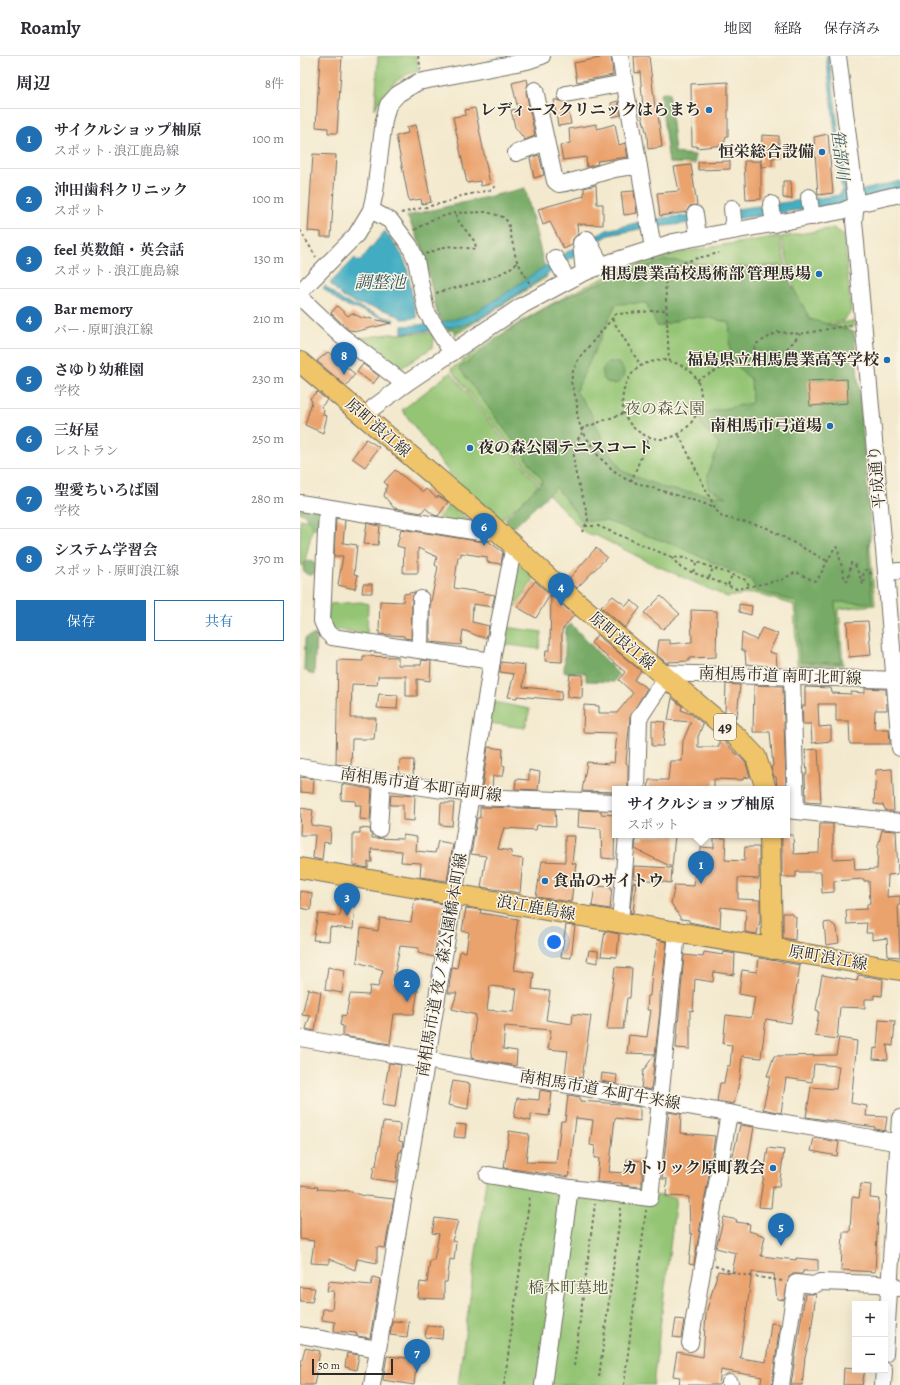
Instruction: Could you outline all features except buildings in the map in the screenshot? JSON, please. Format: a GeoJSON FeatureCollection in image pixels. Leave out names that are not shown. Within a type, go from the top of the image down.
{"type":"FeatureCollection","features":[{"type":"Feature","properties":{"kind":"main road","name":"原町浪江線"},"geometry":{"type":"LineString","coordinates":[[300,362],[514,545],[562,590],[749,748],[756,757],[765,786]]}},
{"type":"Feature","properties":{"kind":"main road","name":"原町浪江線"},"geometry":{"type":"LineString","coordinates":[[770,838],[772,949],[900,970]]}},
{"type":"Feature","properties":{"kind":"main road","name":"浪江鹿島線"},"geometry":{"type":"LineString","coordinates":[[300,868],[772,949]]}},
{"type":"Feature","properties":{"kind":"street"},"geometry":{"type":"LineString","coordinates":[[300,292],[356,235],[371,210],[375,192],[384,120],[388,105],[398,94],[418,82],[527,61],[542,56]]}},
{"type":"Feature","properties":{"kind":"street"},"geometry":{"type":"LineString","coordinates":[[620,56],[653,248]]}},
{"type":"Feature","properties":{"kind":"street","name":"平成通り"},"geometry":{"type":"LineString","coordinates":[[838,56],[853,183],[855,204],[854,221],[898,679],[900,748]]}},
{"type":"Feature","properties":{"kind":"street"},"geometry":{"type":"LineString","coordinates":[[566,94],[624,83]]}},
{"type":"Feature","properties":{"kind":"street"},"geometry":{"type":"LineString","coordinates":[[534,90],[555,181],[559,184],[601,172],[639,167]]}},
{"type":"Feature","properties":{"kind":"street"},"geometry":{"type":"LineString","coordinates":[[516,153],[546,142]]}},
{"type":"Feature","properties":{"kind":"street"},"geometry":{"type":"LineString","coordinates":[[364,417],[374,407],[405,384],[523,305],[584,273],[653,248],[697,225],[810,208],[842,211],[855,204],[900,194]]}},
{"type":"Feature","properties":{"kind":"street"},"geometry":{"type":"LineString","coordinates":[[371,210],[391,221],[410,246],[417,265],[426,311],[452,353]]}},
{"type":"Feature","properties":{"kind":"street"},"geometry":{"type":"LineString","coordinates":[[584,273],[586,246],[602,266]]}},
{"type":"Feature","properties":{"kind":"street"},"geometry":{"type":"LineString","coordinates":[[300,297],[340,335],[405,384]]}},
{"type":"Feature","properties":{"kind":"street"},"geometry":{"type":"LineString","coordinates":[[300,503],[327,509],[479,532],[499,532]]}},
{"type":"Feature","properties":{"kind":"street"},"geometry":{"type":"LineString","coordinates":[[327,509],[322,621],[325,629],[332,637],[492,661]]}},
{"type":"Feature","properties":{"kind":"street","name":"南相馬市道 夜ノ森公園橋本町線"},"geometry":{"type":"LineString","coordinates":[[372,1385],[471,796],[492,661],[514,545]]}},
{"type":"Feature","properties":{"kind":"street"},"geometry":{"type":"LineString","coordinates":[[420,650],[422,599]]}},
{"type":"Feature","properties":{"kind":"street"},"geometry":{"type":"LineString","coordinates":[[637,786],[639,718],[663,675]]}},
{"type":"Feature","properties":{"kind":"street","name":"南相馬市道 南町北町線"},"geometry":{"type":"LineString","coordinates":[[663,675],[898,679]]}},
{"type":"Feature","properties":{"kind":"street"},"geometry":{"type":"LineString","coordinates":[[792,676],[791,810],[900,822]]}},
{"type":"Feature","properties":{"kind":"street","name":"南相馬市道 本町南町線"},"geometry":{"type":"LineString","coordinates":[[300,767],[441,789],[471,796],[612,802]]}},
{"type":"Feature","properties":{"kind":"street"},"geometry":{"type":"LineString","coordinates":[[379,829],[382,781]]}},
{"type":"Feature","properties":{"kind":"street"},"geometry":{"type":"LineString","coordinates":[[620,923],[627,838]]}},
{"type":"Feature","properties":{"kind":"street"},"geometry":{"type":"LineString","coordinates":[[488,1175],[570,1188],[648,1198],[660,1102],[677,933]]}},
{"type":"Feature","properties":{"kind":"street","name":"南相馬市道 本町牛来線"},"geometry":{"type":"LineString","coordinates":[[300,1038],[895,1142]]}},
{"type":"Feature","properties":{"kind":"street"},"geometry":{"type":"LineString","coordinates":[[690,1343],[729,1113]]}},
{"type":"Feature","properties":{"kind":"street"},"geometry":{"type":"LineString","coordinates":[[888,1337],[895,1287],[895,1142],[900,1118]]}},
{"type":"Feature","properties":{"kind":"street"},"geometry":{"type":"LineString","coordinates":[[543,1385],[570,1188]]}},
{"type":"Feature","properties":{"kind":"street"},"geometry":{"type":"LineString","coordinates":[[781,1385],[796,1283],[814,1285],[820,1282],[895,1287]]}},
{"type":"Feature","properties":{"kind":"street"},"geometry":{"type":"LineString","coordinates":[[300,1335],[378,1349]]}},
{"type":"Feature","properties":{"kind":"street"},"geometry":{"type":"LineString","coordinates":[[883,1385],[884,1373]]}},
{"type":"Feature","properties":{"kind":"path"},"geometry":{"type":"LineString","coordinates":[[418,56],[422,73]]}},
{"type":"Feature","properties":{"kind":"path"},"geometry":{"type":"LineString","coordinates":[[401,213],[447,202],[461,196],[491,190],[496,186]]}},
{"type":"Feature","properties":{"kind":"path"},"geometry":{"type":"LineString","coordinates":[[412,232],[431,220],[457,213],[487,212],[503,217],[508,222],[517,263],[531,287]]}},
{"type":"Feature","properties":{"kind":"path"},"geometry":{"type":"LineString","coordinates":[[422,255],[447,246],[476,249],[475,242],[456,218],[457,213]]}},
{"type":"Feature","properties":{"kind":"path"},"geometry":{"type":"LineString","coordinates":[[300,230],[318,262]]}},
{"type":"Feature","properties":{"kind":"path"},"geometry":{"type":"LineString","coordinates":[[669,362],[665,310],[665,279],[669,272],[681,263],[719,253]]}},
{"type":"Feature","properties":{"kind":"path"},"geometry":{"type":"LineString","coordinates":[[433,294],[495,276],[509,270],[517,263]]}},
{"type":"Feature","properties":{"kind":"path"},"geometry":{"type":"LineString","coordinates":[[665,310],[616,314],[579,358],[573,371],[571,382],[577,402],[577,414],[581,429],[600,457],[613,470],[631,482],[715,507]]}},
{"type":"Feature","properties":{"kind":"path"},"geometry":{"type":"LineString","coordinates":[[612,319],[641,366]]}},
{"type":"Feature","properties":{"kind":"path"},"geometry":{"type":"LineString","coordinates":[[753,353],[756,344],[778,332],[800,334],[856,325]]}},
{"type":"Feature","properties":{"kind":"path"},"geometry":{"type":"LineString","coordinates":[[697,380],[753,353],[770,356],[780,354],[790,346],[800,334]]}},
{"type":"Feature","properties":{"kind":"path"},"geometry":{"type":"LineString","coordinates":[[663,360],[687,368],[697,380],[701,393],[700,406],[695,418],[688,428],[679,435],[668,439],[644,436],[632,426],[624,413],[622,397],[626,382],[632,373],[641,366],[663,360]]}},
{"type":"Feature","properties":{"kind":"path"},"geometry":{"type":"LineString","coordinates":[[581,429],[624,413]]}},
{"type":"Feature","properties":{"kind":"path"},"geometry":{"type":"LineString","coordinates":[[582,532],[588,520],[587,510],[573,462],[577,438],[583,432]]}},
{"type":"Feature","properties":{"kind":"path"},"geometry":{"type":"LineString","coordinates":[[679,435],[715,507],[722,517],[766,527],[827,561]]}},
{"type":"Feature","properties":{"kind":"path"},"geometry":{"type":"LineString","coordinates":[[631,482],[649,437]]}},
{"type":"Feature","properties":{"kind":"path"},"geometry":{"type":"LineString","coordinates":[[585,526],[598,526],[671,558],[681,568],[742,589],[749,585],[781,580],[796,572],[814,581],[818,579],[835,547],[837,547],[845,580],[848,580],[851,563],[855,565],[861,583],[865,583],[863,573],[865,570],[887,574]]}},
{"type":"Feature","properties":{"kind":"path"},"geometry":{"type":"LineString","coordinates":[[671,558],[686,558],[746,580],[749,585]]}},
{"type":"Feature","properties":{"kind":"path"},"geometry":{"type":"LineString","coordinates":[[692,572],[697,562]]}},
{"type":"Feature","properties":{"kind":"path"},"geometry":{"type":"LineString","coordinates":[[709,578],[713,568]]}},
{"type":"Feature","properties":{"kind":"path"},"geometry":{"type":"LineString","coordinates":[[728,585],[732,575]]}},
{"type":"Feature","properties":{"kind":"path"},"geometry":{"type":"LineString","coordinates":[[504,1385],[532,1182]]}},
{"type":"Feature","properties":{"kind":"path"},"geometry":{"type":"LineString","coordinates":[[574,1366],[597,1191]]}},
{"type":"Feature","properties":{"kind":"path"},"geometry":{"type":"LineString","coordinates":[[599,1377],[623,1195]]}},
{"type":"Feature","properties":{"kind":"path"},"geometry":{"type":"LineString","coordinates":[[624,1385],[648,1198]]}},
{"type":"Feature","properties":{"kind":"path"},"geometry":{"type":"LineString","coordinates":[[704,1263],[739,1274],[796,1283]]}},
{"type":"Feature","properties":{"kind":"green space"},"geometry":{"type":"Polygon","coordinates":[[[378,56],[416,56],[419,71],[404,76],[392,85],[375,109],[378,56]]]}},
{"type":"Feature","properties":{"kind":"green space"},"geometry":{"type":"Polygon","coordinates":[[[669,92],[675,153],[695,155],[695,164],[669,163],[660,94],[669,92]]]}},
{"type":"Feature","properties":{"kind":"green space"},"geometry":{"type":"Polygon","coordinates":[[[525,188],[547,277],[455,335],[453,330],[448,331],[437,313],[424,252],[407,216],[525,188]]]}},
{"type":"Feature","properties":{"kind":"green space","name":"相馬農業高校馬術部 管理馬場"},"geometry":{"type":"Polygon","coordinates":[[[834,228],[844,235],[851,311],[843,321],[805,327],[781,237],[834,228]]]}},
{"type":"Feature","properties":{"kind":"green space","name":"夜の森公園"},"geometry":{"type":"Polygon","coordinates":[[[779,236],[801,330],[853,321],[854,327],[806,336],[869,537],[875,605],[839,609],[843,665],[797,665],[794,605],[754,593],[727,597],[653,564],[595,535],[586,534],[542,487],[451,369],[499,336],[546,307],[596,282],[623,271],[650,261],[681,253],[779,236]]]}},
{"type":"Feature","properties":{"kind":"green space","name":"夜の森公園"},"geometry":{"type":"Polygon","coordinates":[[[665,260],[738,267],[781,265],[810,319],[854,332],[871,530],[868,552],[872,603],[835,602],[841,663],[800,662],[797,602],[757,591],[751,580],[677,546],[606,521],[581,520],[556,487],[511,530],[505,519],[543,481],[459,368],[531,316],[557,302],[611,279],[665,260]],[[646,303],[616,304],[576,391],[589,409],[603,440],[622,471],[667,489],[726,497],[708,488],[708,474],[719,444],[702,426],[700,419],[707,412],[752,403],[751,379],[738,367],[734,361],[730,348],[730,323],[710,318],[687,317],[658,327],[646,303]]]}},
{"type":"Feature","properties":{"kind":"green space"},"geometry":{"type":"Polygon","coordinates":[[[431,333],[434,338],[433,347],[394,373],[354,339],[389,334],[431,333]]]}},
{"type":"Feature","properties":{"kind":"green space"},"geometry":{"type":"Polygon","coordinates":[[[613,362],[621,365],[624,373],[621,381],[613,384],[605,381],[602,373],[605,365],[613,362]]]}},
{"type":"Feature","properties":{"kind":"green space","name":"夜の森公園テニスコート"},"geometry":{"type":"Polygon","coordinates":[[[451,372],[539,486],[501,520],[459,486],[402,410],[451,372]]]}},
{"type":"Feature","properties":{"kind":"green space"},"geometry":{"type":"Polygon","coordinates":[[[450,504],[479,528],[435,522],[450,504]]]}},
{"type":"Feature","properties":{"kind":"green space"},"geometry":{"type":"Polygon","coordinates":[[[300,506],[323,512],[321,523],[314,530],[304,514],[300,513],[300,506]]]}},
{"type":"Feature","properties":{"kind":"green space"},"geometry":{"type":"Polygon","coordinates":[[[300,519],[314,522],[304,566],[300,565],[300,519]]]}},
{"type":"Feature","properties":{"kind":"green space"},"geometry":{"type":"Polygon","coordinates":[[[307,561],[313,561],[317,565],[317,571],[313,575],[307,575],[303,571],[303,565],[307,561]]]}},
{"type":"Feature","properties":{"kind":"green space"},"geometry":{"type":"Polygon","coordinates":[[[517,563],[536,576],[515,607],[508,606],[517,563]]]}},
{"type":"Feature","properties":{"kind":"green space"},"geometry":{"type":"Polygon","coordinates":[[[361,602],[368,604],[367,634],[332,629],[327,619],[330,604],[361,602]]]}},
{"type":"Feature","properties":{"kind":"green space"},"geometry":{"type":"Polygon","coordinates":[[[571,624],[618,674],[614,682],[586,681],[586,673],[564,672],[566,628],[571,624]]]}},
{"type":"Feature","properties":{"kind":"green space"},"geometry":{"type":"Polygon","coordinates":[[[505,627],[542,632],[539,649],[501,644],[505,627]]]}},
{"type":"Feature","properties":{"kind":"green space"},"geometry":{"type":"Polygon","coordinates":[[[316,634],[314,675],[304,670],[305,638],[316,634]]]}},
{"type":"Feature","properties":{"kind":"green space"},"geometry":{"type":"Polygon","coordinates":[[[493,702],[530,709],[525,728],[489,723],[493,702]]]}},
{"type":"Feature","properties":{"kind":"green space","name":"橋本町墓地"},"geometry":{"type":"Polygon","coordinates":[[[487,1172],[676,1198],[653,1385],[458,1385],[487,1172]]]}},
{"type":"Feature","properties":{"kind":"water","name":"笹部川"},"geometry":{"type":"Polygon","coordinates":[[[826,56],[829,56],[846,192],[859,191],[900,181],[900,190],[840,204],[736,219],[736,209],[840,195],[840,192],[842,191],[826,56]]]}},
{"type":"Feature","properties":{"kind":"water"},"geometry":{"type":"Polygon","coordinates":[[[692,215],[692,223],[645,228],[609,235],[562,264],[558,257],[607,230],[652,219],[692,215]]]}},
{"type":"Feature","properties":{"kind":"water","name":"調整池"},"geometry":{"type":"Polygon","coordinates":[[[385,231],[398,249],[406,264],[417,318],[402,319],[390,312],[350,301],[343,297],[330,283],[355,258],[359,262],[385,231]]]}},
{"type":"Feature","properties":{"kind":"water"},"geometry":{"type":"Polygon","coordinates":[[[554,260],[558,267],[481,318],[464,325],[429,331],[402,333],[402,326],[432,324],[452,320],[479,310],[554,260]]]}},
{"type":"Feature","properties":{"kind":"water"},"geometry":{"type":"Polygon","coordinates":[[[325,286],[343,301],[384,317],[394,319],[393,323],[392,321],[342,304],[323,288],[325,286]]]}},
{"type":"Feature","properties":{"kind":"pier"},"geometry":{"type":"Polygon","coordinates":[[[726,209],[727,220],[704,223],[702,212],[726,209]]]}},
{"type":"Feature","properties":{"kind":"place","name":"レディースクリニックはらまち"},"geometry":{"type":"Point","coordinates":[709,110]}},
{"type":"Feature","properties":{"kind":"place","name":"恒栄総合設備"},"geometry":{"type":"Point","coordinates":[822,152]}},
{"type":"Feature","properties":{"kind":"place","name":"相馬農業高校馬術部 管理馬場"},"geometry":{"type":"Point","coordinates":[819,274]}},
{"type":"Feature","properties":{"kind":"place","name":"福島県立相馬農業高等学校"},"geometry":{"type":"Point","coordinates":[887,360]}},
{"type":"Feature","properties":{"kind":"place","name":"システム学習会"},"geometry":{"type":"Point","coordinates":[344,375]}},
{"type":"Feature","properties":{"kind":"place","name":"南相馬市弓道場"},"geometry":{"type":"Point","coordinates":[830,426]}},
{"type":"Feature","properties":{"kind":"place","name":"夜の森公園テニスコート"},"geometry":{"type":"Point","coordinates":[470,448]}},
{"type":"Feature","properties":{"kind":"place","name":"三好屋"},"geometry":{"type":"Point","coordinates":[484,546]}},
{"type":"Feature","properties":{"kind":"place","name":"Bar memory"},"geometry":{"type":"Point","coordinates":[561,606]}},
{"type":"Feature","properties":{"kind":"place","name":"食品のサイトウ"},"geometry":{"type":"Point","coordinates":[545,881]}},
{"type":"Feature","properties":{"kind":"place","name":"サイクルショップ柚原"},"geometry":{"type":"Point","coordinates":[701,884]}},
{"type":"Feature","properties":{"kind":"place","name":"feel 英数館・英会話"},"geometry":{"type":"Point","coordinates":[347,916]}},
{"type":"Feature","properties":{"kind":"place","name":"沖田歯科クリニック"},"geometry":{"type":"Point","coordinates":[407,1002]}},
{"type":"Feature","properties":{"kind":"place","name":"カトリック原町教会"},"geometry":{"type":"Point","coordinates":[773,1168]}},
{"type":"Feature","properties":{"kind":"place","name":"さゆり幼稚園"},"geometry":{"type":"Point","coordinates":[781,1246]}},
{"type":"Feature","properties":{"kind":"place","name":"聖愛ちいろば園"},"geometry":{"type":"Point","coordinates":[417,1372]}}]}
